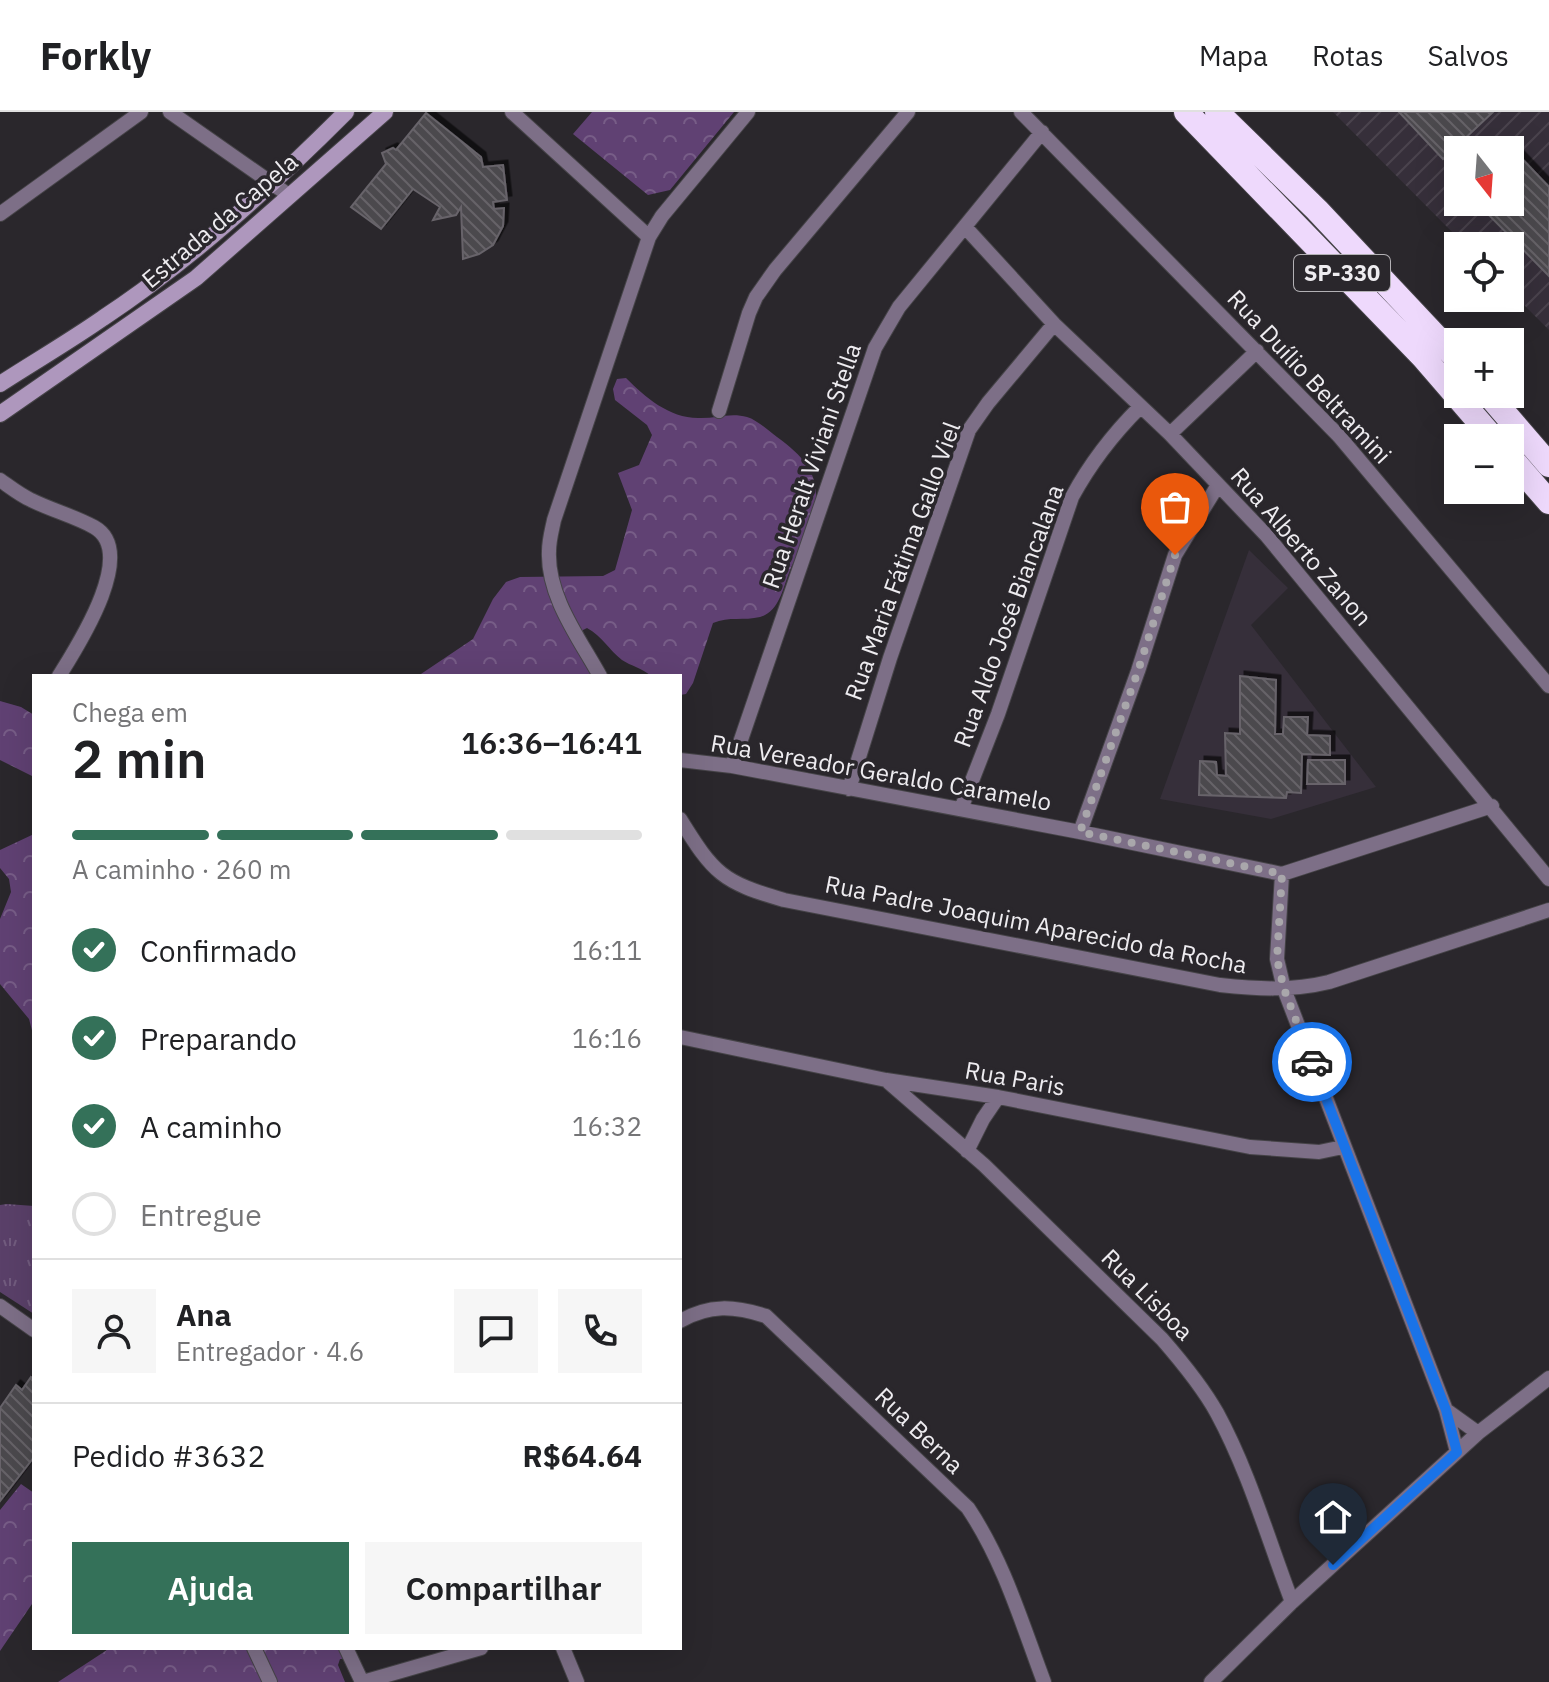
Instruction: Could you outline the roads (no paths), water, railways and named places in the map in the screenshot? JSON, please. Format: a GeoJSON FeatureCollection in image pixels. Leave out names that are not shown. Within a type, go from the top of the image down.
{"type":"FeatureCollection","features":[{"type":"Feature","properties":{"kind":"highway","name":"SP-330"},"geometry":{"type":"LineString","coordinates":[[1186,112],[1423,357],[1481,424]]}},
{"type":"Feature","properties":{"kind":"highway","name":"SP-330"},"geometry":{"type":"LineString","coordinates":[[1217,112],[1317,210],[1444,345]]}},
{"type":"Feature","properties":{"kind":"highway"},"geometry":{"type":"LineString","coordinates":[[1500,408],[1549,465]]}},
{"type":"Feature","properties":{"kind":"highway"},"geometry":{"type":"LineString","coordinates":[[1524,473],[1549,502]]}},
{"type":"Feature","properties":{"kind":"main road","name":"Estrada da Capela"},"geometry":{"type":"LineString","coordinates":[[0,384],[138,293],[274,183],[346,112]]}},
{"type":"Feature","properties":{"kind":"main road","name":"Estrada da Capela"},"geometry":{"type":"LineString","coordinates":[[0,414],[196,278],[385,112]]}},
{"type":"Feature","properties":{"kind":"street"},"geometry":{"type":"LineString","coordinates":[[0,214],[141,112]]}},
{"type":"Feature","properties":{"kind":"street"},"geometry":{"type":"LineString","coordinates":[[170,112],[290,196]]}},
{"type":"Feature","properties":{"kind":"street"},"geometry":{"type":"LineString","coordinates":[[512,112],[649,237]]}},
{"type":"Feature","properties":{"kind":"street"},"geometry":{"type":"LineString","coordinates":[[599,674],[564,612],[551,579],[549,551],[554,520],[649,237],[662,216],[748,112]]}},
{"type":"Feature","properties":{"kind":"street"},"geometry":{"type":"LineString","coordinates":[[719,411],[756,297],[775,270],[908,112]]}},
{"type":"Feature","properties":{"kind":"street","name":"Rua Duílio Beltramini"},"geometry":{"type":"LineString","coordinates":[[1021,112],[1339,436],[1549,686]]}},
{"type":"Feature","properties":{"kind":"street","name":"Rua Heralt Viviani Stella"},"geometry":{"type":"LineString","coordinates":[[732,766],[875,348],[899,307],[1042,132]]}},
{"type":"Feature","properties":{"kind":"street","name":"Rua Alberto Zanon"},"geometry":{"type":"LineString","coordinates":[[966,228],[1054,324],[1170,434],[1267,536],[1549,879]]}},
{"type":"Feature","properties":{"kind":"street","name":"Rua Maria Fátima Gallo Viel"},"geometry":{"type":"LineString","coordinates":[[849,789],[895,643],[969,430],[1054,324]]}},
{"type":"Feature","properties":{"kind":"street"},"geometry":{"type":"LineString","coordinates":[[1170,434],[1257,351]]}},
{"type":"Feature","properties":{"kind":"street","name":"Rua Aldo José Biancalana"},"geometry":{"type":"LineString","coordinates":[[961,809],[998,714],[1072,497],[1098,453],[1140,407]]}},
{"type":"Feature","properties":{"kind":"street"},"geometry":{"type":"LineString","coordinates":[[0,480],[29,499],[96,528],[106,539],[110,557],[102,601],[60,674]]}},
{"type":"Feature","properties":{"kind":"street"},"geometry":{"type":"LineString","coordinates":[[1080,832],[1138,671],[1175,555],[1218,485]]}},
{"type":"Feature","properties":{"kind":"street","name":"Rua Vereador Geraldo Caramelo"},"geometry":{"type":"LineString","coordinates":[[682,760],[732,766],[961,809],[1282,874],[1492,806]]}},
{"type":"Feature","properties":{"kind":"street","name":"Rua Padre Joaquim Aparecido da Rocha"},"geometry":{"type":"LineString","coordinates":[[682,822],[705,859],[721,875],[743,888],[784,900],[1220,985],[1260,990],[1302,988],[1329,982],[1549,910]]}},
{"type":"Feature","properties":{"kind":"street"},"geometry":{"type":"LineString","coordinates":[[1282,874],[1277,959],[1284,989],[1446,1410],[1457,1452]]}},
{"type":"Feature","properties":{"kind":"street","name":"Rua Paris"},"geometry":{"type":"LineString","coordinates":[[682,1037],[886,1080],[998,1097],[1250,1147],[1319,1152],[1343,1147]]}},
{"type":"Feature","properties":{"kind":"street","name":"Rua Lisboa"},"geometry":{"type":"LineString","coordinates":[[886,1080],[984,1165],[1151,1328],[1192,1376],[1217,1413],[1236,1455],[1292,1602]]}},
{"type":"Feature","properties":{"kind":"street"},"geometry":{"type":"LineString","coordinates":[[967,1151],[998,1097]]}},
{"type":"Feature","properties":{"kind":"street"},"geometry":{"type":"LineString","coordinates":[[0,1306],[32,1329]]}},
{"type":"Feature","properties":{"kind":"street","name":"Rua Berna"},"geometry":{"type":"LineString","coordinates":[[682,1320],[715,1307],[739,1307],[766,1316],[968,1508],[985,1532],[998,1559],[1044,1682]]}},
{"type":"Feature","properties":{"kind":"street"},"geometry":{"type":"LineString","coordinates":[[1211,1682],[1292,1602],[1478,1433],[1549,1378]]}},
{"type":"Feature","properties":{"kind":"street"},"geometry":{"type":"LineString","coordinates":[[1446,1410],[1478,1433]]}},
{"type":"Feature","properties":{"kind":"street"},"geometry":{"type":"LineString","coordinates":[[255,1650],[270,1682]]}},
{"type":"Feature","properties":{"kind":"street"},"geometry":{"type":"LineString","coordinates":[[347,1650],[362,1682],[474,1650]]}},
{"type":"Feature","properties":{"kind":"street"},"geometry":{"type":"LineString","coordinates":[[564,1650],[577,1682]]}}]}
